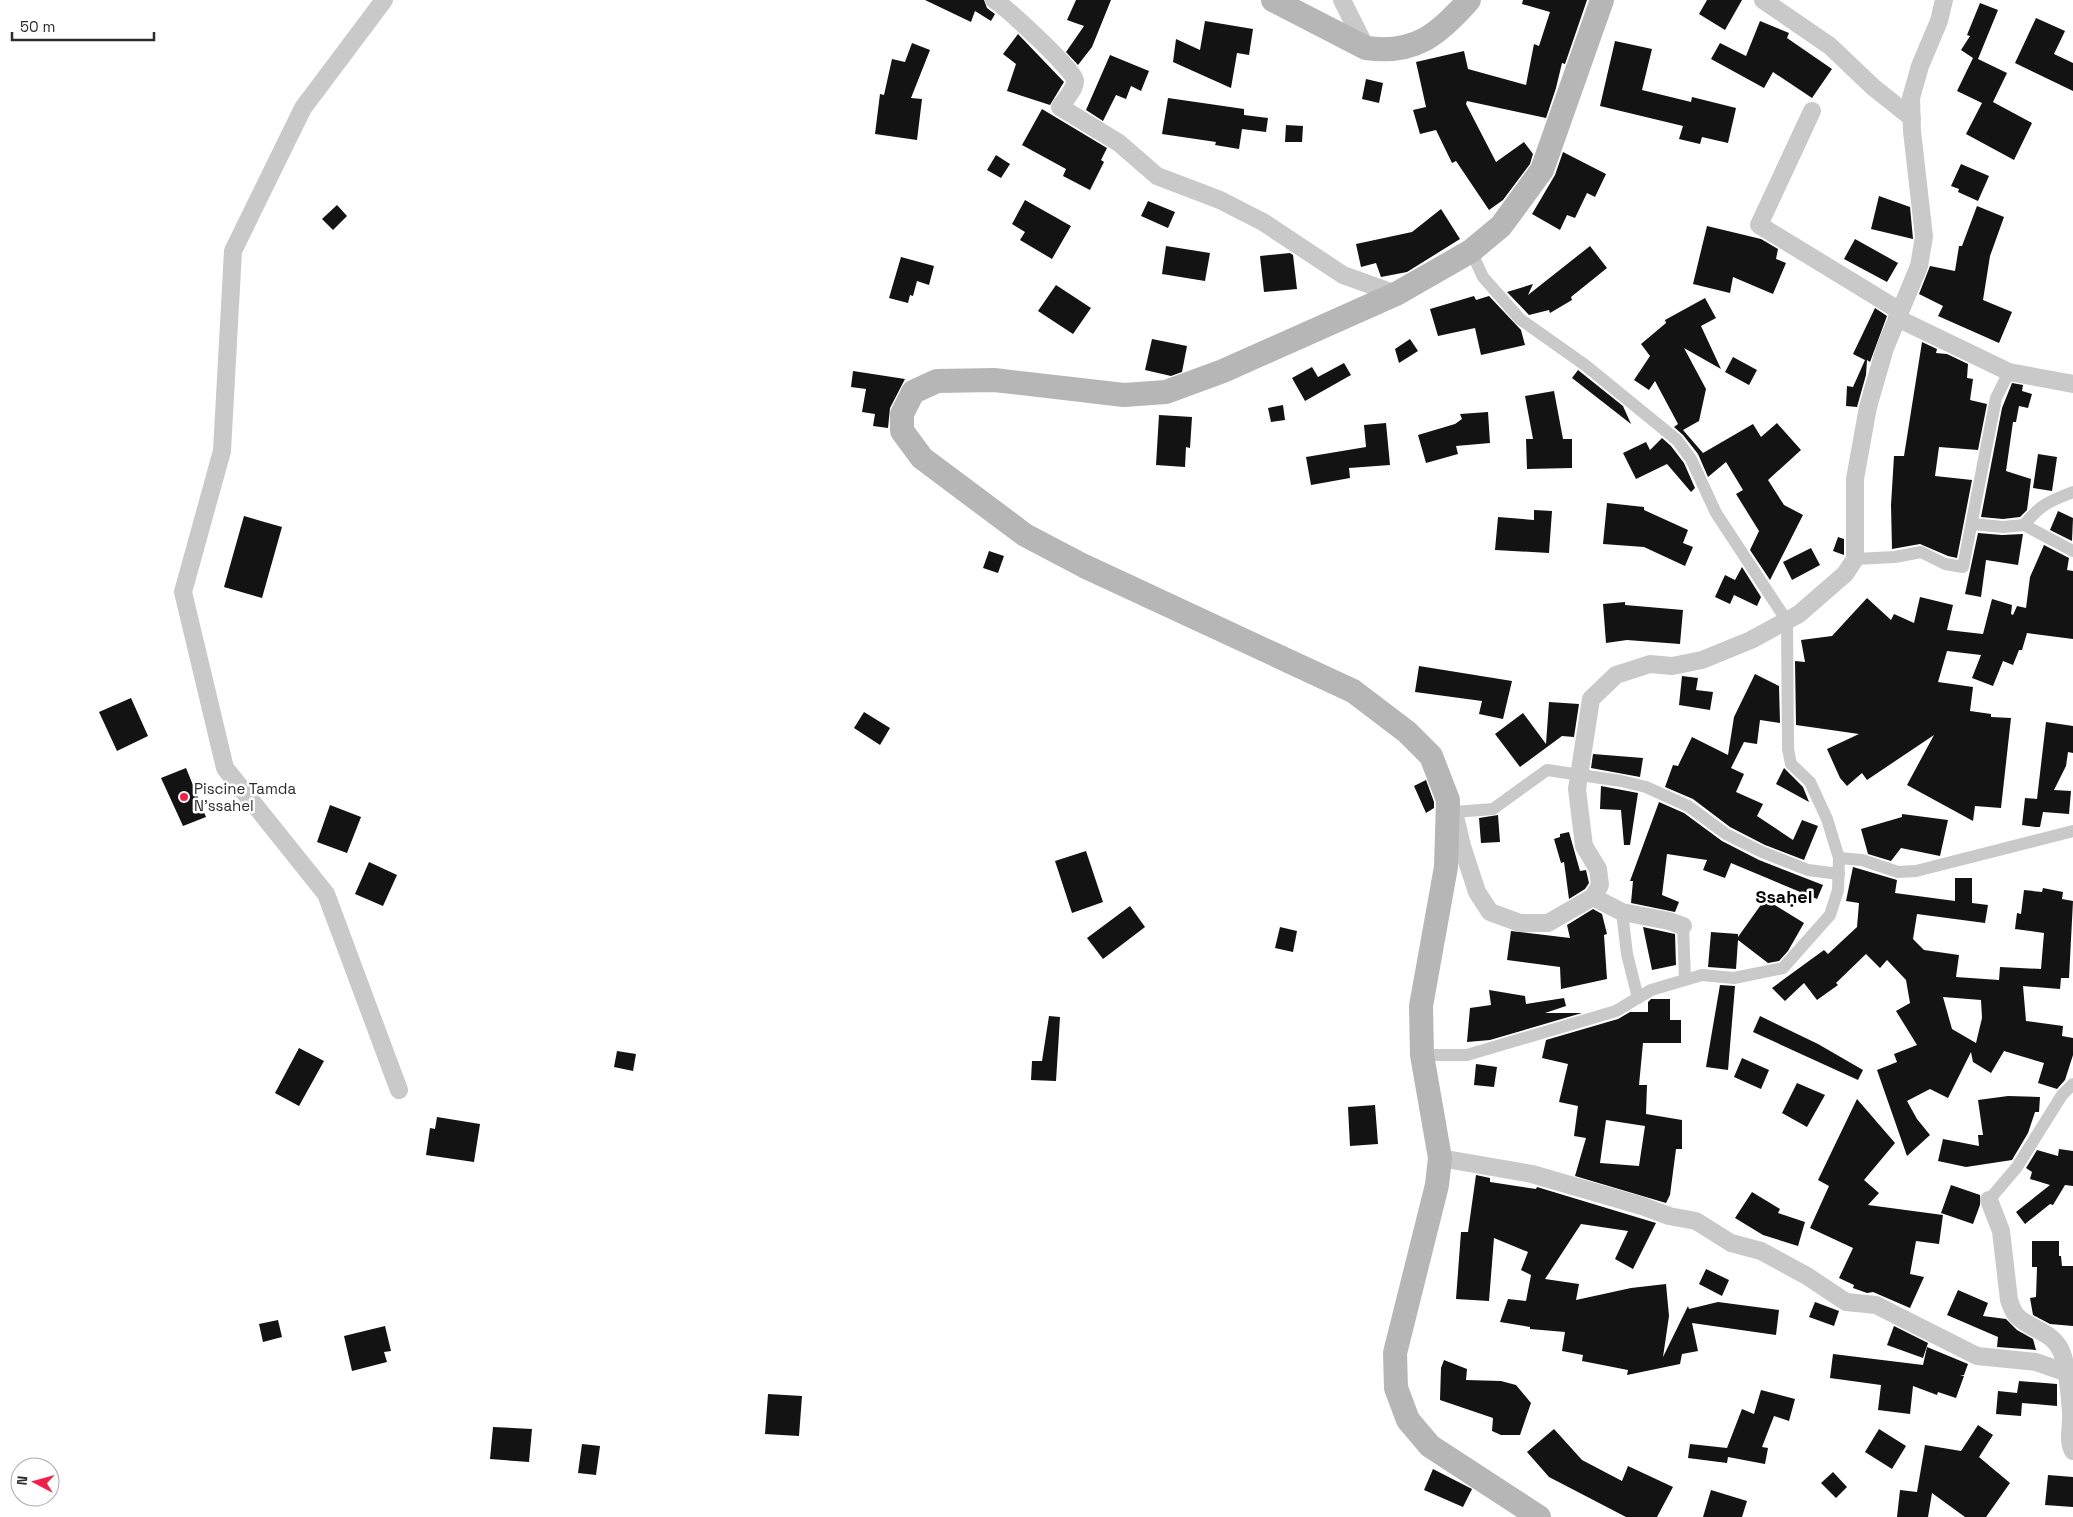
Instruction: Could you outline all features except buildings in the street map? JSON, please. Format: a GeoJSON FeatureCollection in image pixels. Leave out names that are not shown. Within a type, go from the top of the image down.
{"type":"FeatureCollection","features":[{"type":"Feature","properties":{"kind":"main road"},"geometry":{"type":"LineString","coordinates":[[1273,0],[1366,48],[1394,49],[1419,43],[1443,29],[1470,0]]}},
{"type":"Feature","properties":{"kind":"main road"},"geometry":{"type":"LineString","coordinates":[[1539,1517],[1430,1446],[1408,1420],[1396,1388],[1396,1353],[1437,1185],[1440,1158],[1422,1055],[1421,1006],[1446,867],[1451,806],[1432,756],[1407,732],[1353,691],[1084,566],[1025,535],[922,458],[902,432],[902,414],[912,392],[937,381],[994,380],[1124,394],[1166,392],[1223,370],[1396,294],[1471,251],[1502,226],[1542,170],[1602,0]]}},
{"type":"Feature","properties":{"kind":"street"},"geometry":{"type":"LineString","coordinates":[[384,0],[303,108],[233,251],[222,451],[183,592],[225,768],[326,894],[399,1090]]}},
{"type":"Feature","properties":{"kind":"street"},"geometry":{"type":"LineString","coordinates":[[994,0],[1062,62],[1073,75],[1074,87],[1060,107],[1119,143],[1157,176],[1220,200],[1263,222],[1343,276],[1396,294]]}},
{"type":"Feature","properties":{"kind":"street"},"geometry":{"type":"LineString","coordinates":[[1342,0],[1366,48]]}},
{"type":"Feature","properties":{"kind":"street"},"geometry":{"type":"LineString","coordinates":[[1763,0],[1830,46],[1856,71],[1912,118]]}},
{"type":"Feature","properties":{"kind":"street"},"geometry":{"type":"LineString","coordinates":[[1838,874],[1808,870],[1762,852],[1726,834],[1688,806],[1646,787],[1579,774],[1547,770],[1493,809],[1451,806],[1477,892],[1490,912],[1520,923],[1548,923],[1593,897],[1600,885],[1598,869],[1584,846],[1576,789],[1579,774],[1591,699],[1616,675],[1650,664],[1672,666],[1702,660],[1751,640],[1787,621],[1799,614],[1845,574],[1855,559],[1855,479],[1868,407],[1885,348],[1919,266],[1924,236],[1911,98],[1944,0]]}},
{"type":"Feature","properties":{"kind":"street"},"geometry":{"type":"LineString","coordinates":[[1812,111],[1760,225],[1899,314],[2009,372],[2073,384]]}},
{"type":"Feature","properties":{"kind":"street"},"geometry":{"type":"LineString","coordinates":[[1422,1055],[1466,1055],[1616,1011],[1651,990],[1685,979],[1702,975],[1734,978],[1783,968],[1830,915],[1838,890],[1839,858],[1827,819],[1810,782],[1791,764],[1788,750],[1787,621],[1716,513],[1691,459],[1677,440],[1585,365],[1520,319],[1482,276],[1471,251]]}},
{"type":"Feature","properties":{"kind":"street"},"geometry":{"type":"LineString","coordinates":[[1855,559],[1895,557],[1921,552],[1945,564],[1963,567],[1996,398],[2009,372]]}},
{"type":"Feature","properties":{"kind":"street"},"geometry":{"type":"LineString","coordinates":[[2024,525],[2038,508],[2050,500],[2073,492]]}},
{"type":"Feature","properties":{"kind":"street"},"geometry":{"type":"LineString","coordinates":[[1972,524],[2004,527],[2024,525],[2073,551]]}},
{"type":"Feature","properties":{"kind":"street"},"geometry":{"type":"LineString","coordinates":[[1839,858],[1862,860],[1898,872],[1916,871],[2073,831]]}},
{"type":"Feature","properties":{"kind":"street"},"geometry":{"type":"LineString","coordinates":[[1593,897],[1622,912],[1669,920],[1683,926],[1685,979]]}},
{"type":"Feature","properties":{"kind":"street"},"geometry":{"type":"LineString","coordinates":[[1622,912],[1627,954],[1638,998]]}},
{"type":"Feature","properties":{"kind":"street"},"geometry":{"type":"LineString","coordinates":[[2073,1084],[2062,1095],[2017,1167],[1989,1200],[2001,1231],[2009,1300],[2018,1317],[2044,1331],[2056,1343],[2063,1355],[2069,1373],[2070,1446],[2073,1451]]}},
{"type":"Feature","properties":{"kind":"street"},"geometry":{"type":"LineString","coordinates":[[1440,1158],[1532,1174],[1642,1206],[1669,1216],[1696,1221],[1731,1243],[1761,1251],[1807,1276],[1846,1302],[1876,1305],[1977,1356],[2036,1362],[2069,1373]]}},
{"type":"Feature","properties":{"kind":"place","name":"Piscine Tamda N'ssahel"},"geometry":{"type":"Point","coordinates":[184,797]}},
{"type":"Feature","properties":{"kind":"district","name":"Ssaḥel"},"geometry":{"type":"Point","coordinates":[1784,896]}}]}
